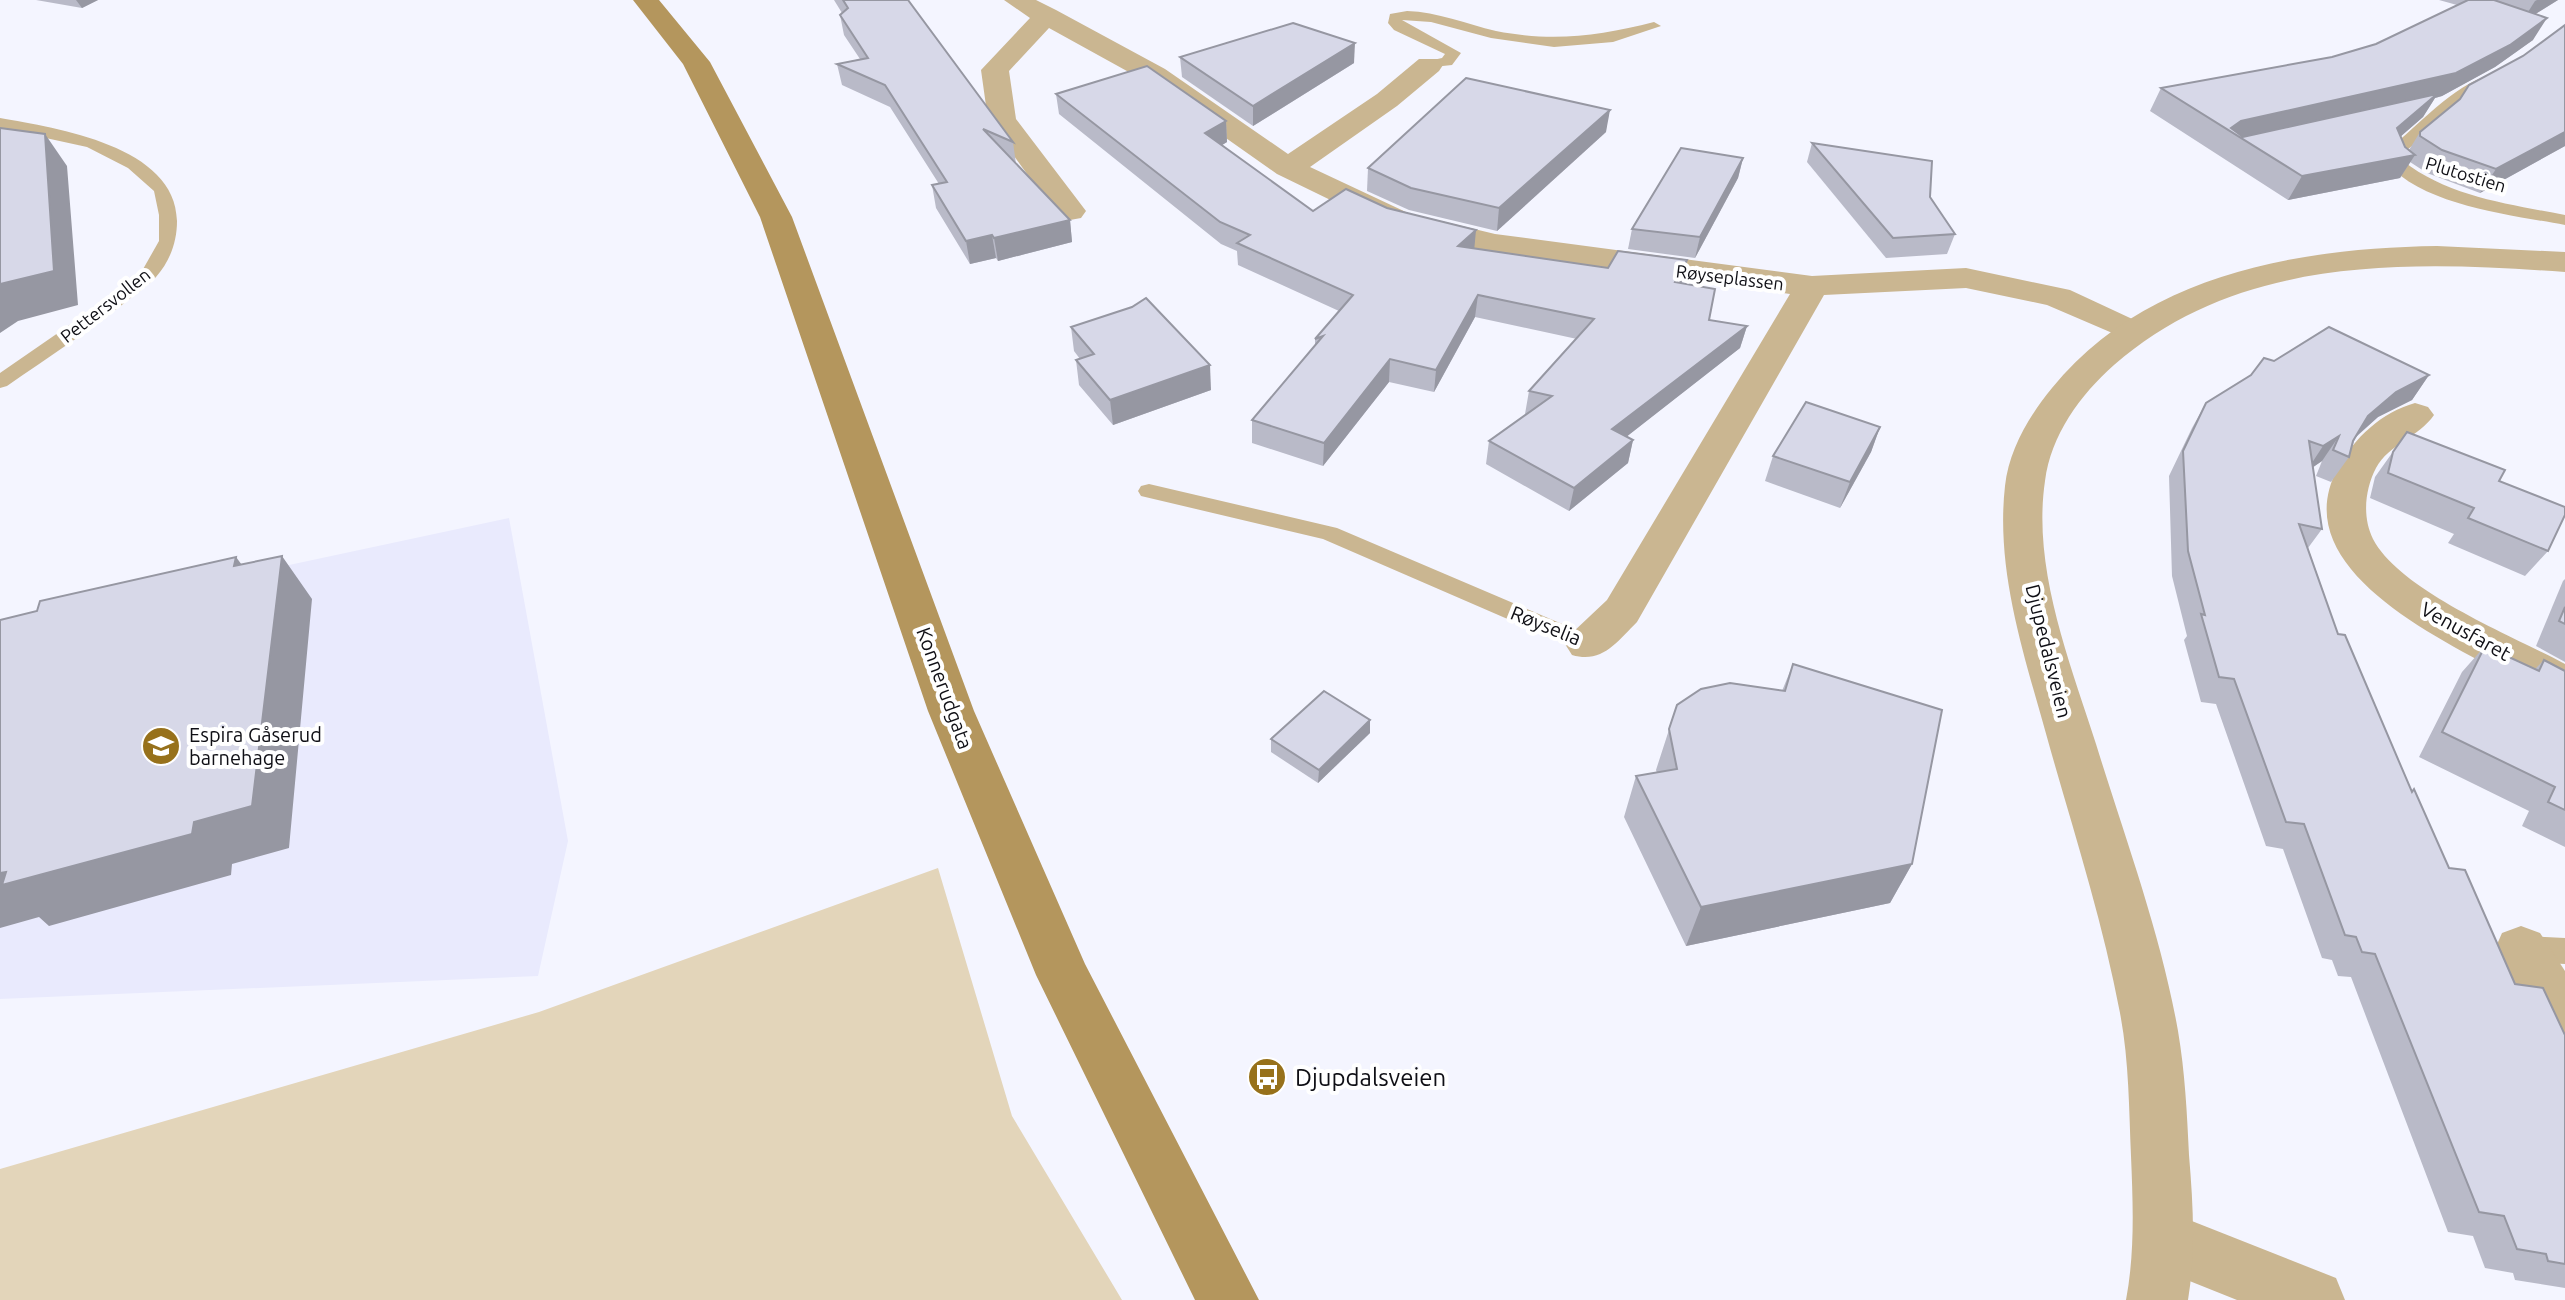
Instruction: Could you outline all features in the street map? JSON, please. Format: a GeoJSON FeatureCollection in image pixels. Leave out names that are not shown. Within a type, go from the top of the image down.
{"type":"FeatureCollection","features":[{"type":"Feature","properties":{"kind":"main road","name":"Konnerudgata"},"geometry":{"type":"LineString","coordinates":[[646,0],[696,62]]}},
{"type":"Feature","properties":{"kind":"main road","name":"Konnerudgata"},"geometry":{"type":"LineString","coordinates":[[673,0],[680,9],[696,62],[776,217],[951,711],[1063,975],[1228,1300]]}},
{"type":"Feature","properties":{"kind":"street","name":"Røyseplassen"},"geometry":{"type":"LineString","coordinates":[[1017,0],[1155,75],[1288,168],[1397,220],[1495,244],[1812,286],[1966,278],[2058,297],[2131,331]]}},
{"type":"Feature","properties":{"kind":"street"},"geometry":{"type":"LineString","coordinates":[[1047,15],[995,70],[1002,120],[1070,211]]}},
{"type":"Feature","properties":{"kind":"street"},"geometry":{"type":"LineString","coordinates":[[1288,168],[1387,100],[1429,65]]}},
{"type":"Feature","properties":{"kind":"street","name":"Djupedalsveien"},"geometry":{"type":"LineString","coordinates":[[2157,1300],[2163,1272],[2164,1240],[2157,1092],[2147,1014],[2041,638],[2028,568],[2025,532],[2025,480],[2039,441],[2064,396],[2087,370],[2131,331],[2228,285],[2324,263],[2414,255],[2565,262]]}},
{"type":"Feature","properties":{"kind":"street","name":"Røyselia"},"geometry":{"type":"LineString","coordinates":[[1587,644],[1622,611],[1812,286]]}},
{"type":"Feature","properties":{"kind":"street","name":"Venusfaret"},"geometry":{"type":"LineString","coordinates":[[2415,415],[2388,431],[2358,461],[2345,496],[2344,518],[2349,536],[2385,581],[2427,612],[2565,685]]}},
{"type":"Feature","properties":{"kind":"street"},"geometry":{"type":"LineString","coordinates":[[2543,950],[2565,1018]]}},
{"type":"Feature","properties":{"kind":"street"},"geometry":{"type":"LineString","coordinates":[[2164,1240],[2314,1300]]}},
{"type":"Feature","properties":{"kind":"lane"},"geometry":{"type":"LineString","coordinates":[[1429,65],[1447,62],[1454,53],[1399,27],[1395,17],[1419,17],[1494,34],[1568,43],[1619,39],[1654,26]]}},
{"type":"Feature","properties":{"kind":"lane","name":"Plutostien"},"geometry":{"type":"LineString","coordinates":[[2423,109],[2448,103],[2502,73]]}},
{"type":"Feature","properties":{"kind":"lane","name":"Plutostien"},"geometry":{"type":"LineString","coordinates":[[2448,103],[2438,117],[2394,153],[2395,163],[2426,185],[2476,201],[2565,220]]}},
{"type":"Feature","properties":{"kind":"lane","name":"Pettersvollen"},"geometry":{"type":"LineString","coordinates":[[0,123],[93,144],[134,165],[162,189],[168,215],[168,241],[149,274],[0,382]]}},
{"type":"Feature","properties":{"kind":"lane","name":"Røyselia"},"geometry":{"type":"LineString","coordinates":[[1149,491],[1329,533],[1587,644]]}},
{"type":"Feature","properties":{"kind":"shaded area"},"geometry":{"type":"Polygon","coordinates":[[[509,518],[568,841],[538,976],[0,999],[0,650],[78,610],[509,518]]]}},
{"type":"Feature","properties":{"kind":"shaded area"},"geometry":{"type":"Polygon","coordinates":[[[938,868],[1012,1116],[1122,1300],[0,1300],[0,1169],[539,1012],[938,868]]]}},
{"type":"Feature","properties":{"kind":"building"},"geometry":{"type":"Polygon","coordinates":[[[843,0],[908,0],[1013,142],[983,129],[1070,220],[994,238],[992,235],[966,241],[932,185],[947,182],[885,85],[837,64],[868,58],[840,15],[848,8],[843,0]]]}},
{"type":"Feature","properties":{"kind":"building"},"geometry":{"type":"Polygon","coordinates":[[[2468,0],[2494,0],[2547,18],[2510,45],[2456,73],[2241,121],[2231,128],[2243,137],[2437,94],[2397,128],[2405,147],[2415,155],[2302,176],[2161,88],[2332,57],[2376,44],[2468,0]]]}},
{"type":"Feature","properties":{"kind":"building"},"geometry":{"type":"Polygon","coordinates":[[[1293,23],[1355,43],[1253,106],[1180,57],[1293,23]]]}},
{"type":"Feature","properties":{"kind":"building"},"geometry":{"type":"Polygon","coordinates":[[[2565,25],[2565,132],[2496,169],[2442,150],[2420,136],[2420,132],[2460,99],[2469,85],[2523,56],[2565,25]]]}},
{"type":"Feature","properties":{"kind":"building"},"geometry":{"type":"Polygon","coordinates":[[[1147,66],[1226,121],[1205,133],[1313,211],[1346,189],[1387,208],[1476,230],[1458,246],[1608,268],[1618,251],[1687,260],[1675,282],[1715,289],[1709,320],[1747,326],[1612,429],[1633,440],[1574,488],[1489,441],[1552,396],[1529,391],[1594,319],[1478,295],[1436,370],[1390,359],[1324,443],[1252,420],[1323,336],[1315,339],[1353,295],[1237,243],[1250,235],[1220,222],[1056,94],[1147,66]]]}},
{"type":"Feature","properties":{"kind":"building"},"geometry":{"type":"Polygon","coordinates":[[[1466,78],[1610,110],[1499,208],[1411,188],[1368,168],[1466,78]]]}},
{"type":"Feature","properties":{"kind":"building"},"geometry":{"type":"Polygon","coordinates":[[[0,128],[45,134],[54,271],[0,284],[0,128]]]}},
{"type":"Feature","properties":{"kind":"building"},"geometry":{"type":"Polygon","coordinates":[[[1812,143],[1932,161],[1930,197],[1955,234],[1893,238],[1812,143]]]}},
{"type":"Feature","properties":{"kind":"building"},"geometry":{"type":"Polygon","coordinates":[[[1681,148],[1743,158],[1700,237],[1632,229],[1681,148]]]}},
{"type":"Feature","properties":{"kind":"building"},"geometry":{"type":"Polygon","coordinates":[[[1146,298],[1210,365],[1110,400],[1076,360],[1094,354],[1071,327],[1132,307],[1146,298]]]}},
{"type":"Feature","properties":{"kind":"building"},"geometry":{"type":"Polygon","coordinates":[[[2329,327],[2429,375],[2396,392],[2368,416],[2353,441],[2349,457],[2333,450],[2339,436],[2323,446],[2309,441],[2322,529],[2299,524],[2338,634],[2345,635],[2412,792],[2414,789],[2449,868],[2465,870],[2515,984],[2543,988],[2565,1035],[2565,1264],[2548,1261],[2546,1254],[2517,1249],[2504,1216],[2479,1212],[2375,954],[2362,952],[2356,937],[2345,935],[2304,824],[2286,822],[2234,679],[2219,677],[2201,614],[2205,615],[2188,551],[2183,451],[2206,403],[2251,375],[2264,358],[2274,361],[2329,327]]]}},
{"type":"Feature","properties":{"kind":"building"},"geometry":{"type":"Polygon","coordinates":[[[1806,402],[1880,427],[1850,482],[1773,456],[1806,402]]]}},
{"type":"Feature","properties":{"kind":"building"},"geometry":{"type":"Polygon","coordinates":[[[2407,432],[2505,470],[2499,481],[2565,507],[2565,515],[2548,551],[2468,518],[2474,508],[2388,473],[2393,452],[2407,432]]]}},
{"type":"Feature","properties":{"kind":"building"},"geometry":{"type":"Polygon","coordinates":[[[282,556],[252,806],[194,822],[192,834],[2,885],[6,872],[0,873],[0,620],[37,611],[40,601],[236,557],[234,566],[282,556]]]}},
{"type":"Feature","properties":{"kind":"building"},"geometry":{"type":"Polygon","coordinates":[[[2565,607],[2565,624],[2559,621],[2565,607]]]}},
{"type":"Feature","properties":{"kind":"building"},"geometry":{"type":"Polygon","coordinates":[[[2485,646],[2539,671],[2544,660],[2565,671],[2565,810],[2548,802],[2555,787],[2442,732],[2485,646]]]}},
{"type":"Feature","properties":{"kind":"building"},"geometry":{"type":"Polygon","coordinates":[[[1793,664],[1942,710],[1912,864],[1701,907],[1636,776],[1677,769],[1669,729],[1677,705],[1701,689],[1730,683],[1785,691],[1793,664]]]}},
{"type":"Feature","properties":{"kind":"building"},"geometry":{"type":"Polygon","coordinates":[[[1324,691],[1370,720],[1319,770],[1271,739],[1324,691]]]}},
{"type":"Feature","properties":{"kind":"place","name":"Espira Gåserud barnehage"},"geometry":{"type":"Point","coordinates":[161,746]}},
{"type":"Feature","properties":{"kind":"place","name":"Djupdalsveien"},"geometry":{"type":"Point","coordinates":[1267,1077]}}]}
